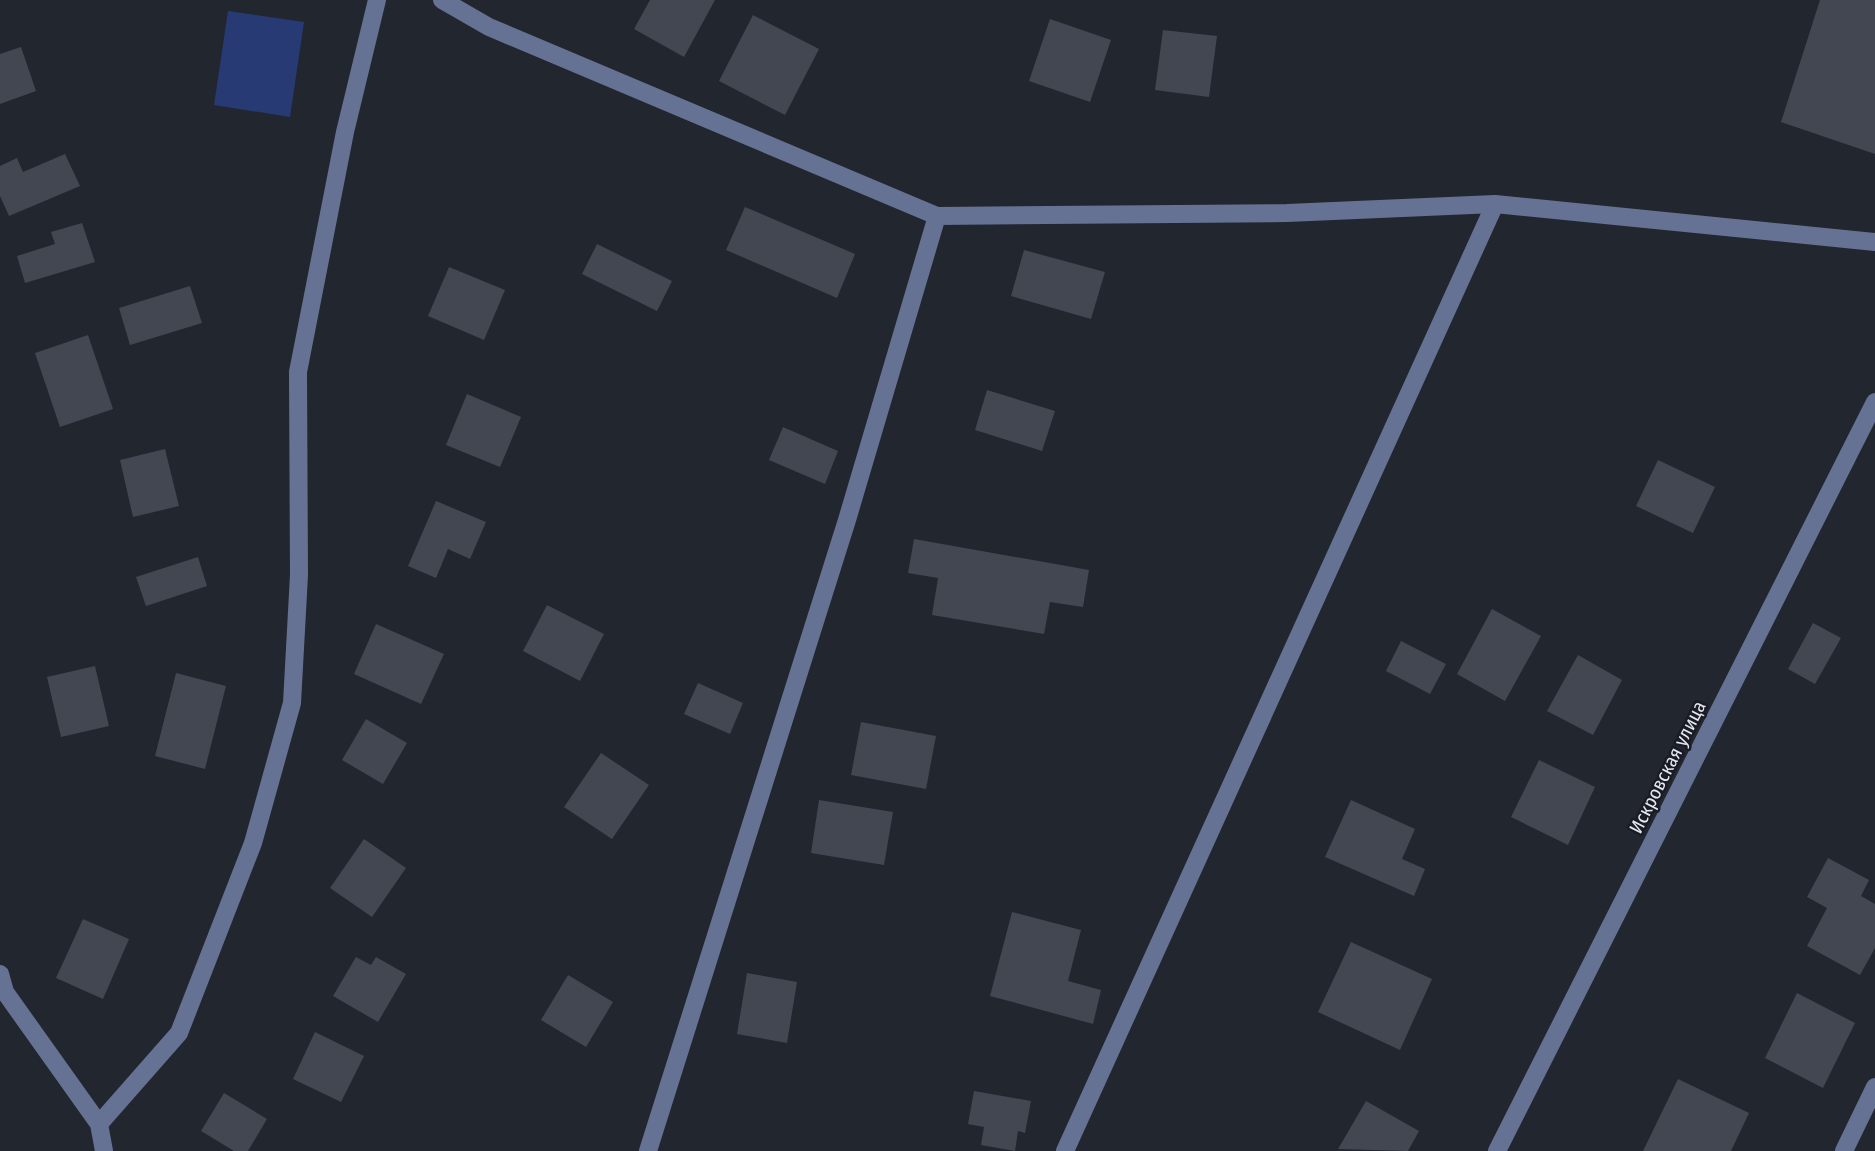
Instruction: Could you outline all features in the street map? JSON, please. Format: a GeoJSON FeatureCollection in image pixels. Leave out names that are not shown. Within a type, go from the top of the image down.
{"type":"FeatureCollection","features":[{"type":"Feature","properties":{"kind":"street"},"geometry":{"type":"LineString","coordinates":[[99,1124],[178,1033],[253,842],[292,703],[299,575],[298,372],[345,132],[377,0]]}},
{"type":"Feature","properties":{"kind":"street"},"geometry":{"type":"LineString","coordinates":[[442,0],[489,27],[937,216],[1287,213],[1495,204],[1875,242]]}},
{"type":"Feature","properties":{"kind":"street"},"geometry":{"type":"LineString","coordinates":[[1065,1151],[1495,204]]}},
{"type":"Feature","properties":{"kind":"street"},"geometry":{"type":"LineString","coordinates":[[648,1151],[847,520],[937,216]]}},
{"type":"Feature","properties":{"kind":"street","name":"Искровская улица"},"geometry":{"type":"LineString","coordinates":[[1497,1151],[1875,402]]}},
{"type":"Feature","properties":{"kind":"street"},"geometry":{"type":"LineString","coordinates":[[0,974],[5,992],[99,1124],[104,1151]]}},
{"type":"Feature","properties":{"kind":"street"},"geometry":{"type":"LineString","coordinates":[[1844,1151],[1875,1087]]}},
{"type":"Feature","properties":{"kind":"shaded area"},"geometry":{"type":"Polygon","coordinates":[[[228,11],[304,22],[290,117],[214,105],[228,11]]]}},
{"type":"Feature","properties":{"kind":"building"},"geometry":{"type":"Polygon","coordinates":[[[650,0],[715,0],[684,57],[634,29],[650,0]]]}},
{"type":"Feature","properties":{"kind":"building"},"geometry":{"type":"Polygon","coordinates":[[[1820,0],[1875,0],[1875,154],[1781,122],[1820,0]]]}},
{"type":"Feature","properties":{"kind":"building"},"geometry":{"type":"Polygon","coordinates":[[[753,15],[819,49],[785,115],[719,81],[753,15]]]}},
{"type":"Feature","properties":{"kind":"building"},"geometry":{"type":"Polygon","coordinates":[[[1050,19],[1111,40],[1090,102],[1029,81],[1050,19]]]}},
{"type":"Feature","properties":{"kind":"building"},"geometry":{"type":"Polygon","coordinates":[[[1163,30],[1217,36],[1209,97],[1155,90],[1163,30]]]}},
{"type":"Feature","properties":{"kind":"building"},"geometry":{"type":"Polygon","coordinates":[[[21,47],[36,91],[0,104],[0,54],[21,47]]]}},
{"type":"Feature","properties":{"kind":"building"},"geometry":{"type":"Polygon","coordinates":[[[65,154],[80,186],[9,216],[0,196],[0,166],[17,158],[23,172],[65,154]]]}},
{"type":"Feature","properties":{"kind":"building"},"geometry":{"type":"Polygon","coordinates":[[[745,207],[855,254],[837,298],[726,250],[745,207]]]}},
{"type":"Feature","properties":{"kind":"building"},"geometry":{"type":"Polygon","coordinates":[[[82,223],[95,262],[25,283],[17,256],[55,244],[51,232],[82,223]]]}},
{"type":"Feature","properties":{"kind":"building"},"geometry":{"type":"Polygon","coordinates":[[[597,244],[672,281],[657,311],[582,274],[597,244]]]}},
{"type":"Feature","properties":{"kind":"building"},"geometry":{"type":"Polygon","coordinates":[[[1024,250],[1105,272],[1091,319],[1011,296],[1024,250]]]}},
{"type":"Feature","properties":{"kind":"building"},"geometry":{"type":"Polygon","coordinates":[[[449,267],[505,290],[484,340],[428,316],[449,267]]]}},
{"type":"Feature","properties":{"kind":"building"},"geometry":{"type":"Polygon","coordinates":[[[190,286],[202,323],[130,345],[119,308],[190,286]]]}},
{"type":"Feature","properties":{"kind":"building"},"geometry":{"type":"Polygon","coordinates":[[[88,335],[113,409],[60,427],[35,353],[88,335]]]}},
{"type":"Feature","properties":{"kind":"building"},"geometry":{"type":"Polygon","coordinates":[[[987,390],[1055,411],[1042,451],[975,430],[987,390]]]}},
{"type":"Feature","properties":{"kind":"building"},"geometry":{"type":"Polygon","coordinates":[[[467,394],[521,417],[500,467],[446,445],[467,394]]]}},
{"type":"Feature","properties":{"kind":"building"},"geometry":{"type":"Polygon","coordinates":[[[783,427],[838,451],[825,484],[769,460],[783,427]]]}},
{"type":"Feature","properties":{"kind":"building"},"geometry":{"type":"Polygon","coordinates":[[[165,449],[179,506],[133,517],[120,460],[165,449]]]}},
{"type":"Feature","properties":{"kind":"building"},"geometry":{"type":"Polygon","coordinates":[[[1658,460],[1715,487],[1693,533],[1636,506],[1658,460]]]}},
{"type":"Feature","properties":{"kind":"building"},"geometry":{"type":"Polygon","coordinates":[[[436,501],[486,522],[470,559],[448,549],[436,578],[408,566],[436,501]]]}},
{"type":"Feature","properties":{"kind":"building"},"geometry":{"type":"Polygon","coordinates":[[[914,539],[1089,570],[1083,607],[1050,602],[1044,634],[932,615],[938,578],[908,573],[914,539]]]}},
{"type":"Feature","properties":{"kind":"building"},"geometry":{"type":"Polygon","coordinates":[[[198,557],[207,586],[146,606],[136,577],[198,557]]]}},
{"type":"Feature","properties":{"kind":"building"},"geometry":{"type":"Polygon","coordinates":[[[547,605],[604,634],[580,681],[523,651],[547,605]]]}},
{"type":"Feature","properties":{"kind":"building"},"geometry":{"type":"Polygon","coordinates":[[[1492,609],[1541,636],[1505,701],[1457,674],[1492,609]]]}},
{"type":"Feature","properties":{"kind":"building"},"geometry":{"type":"Polygon","coordinates":[[[1813,623],[1841,638],[1815,684],[1788,669],[1813,623]]]}},
{"type":"Feature","properties":{"kind":"building"},"geometry":{"type":"Polygon","coordinates":[[[376,624],[444,654],[421,704],[354,674],[376,624]]]}},
{"type":"Feature","properties":{"kind":"building"},"geometry":{"type":"Polygon","coordinates":[[[1401,641],[1446,664],[1430,694],[1386,671],[1401,641]]]}},
{"type":"Feature","properties":{"kind":"building"},"geometry":{"type":"Polygon","coordinates":[[[1578,655],[1622,680],[1593,735],[1547,711],[1578,655]]]}},
{"type":"Feature","properties":{"kind":"building"},"geometry":{"type":"Polygon","coordinates":[[[95,666],[109,726],[61,737],[47,677],[95,666]]]}},
{"type":"Feature","properties":{"kind":"building"},"geometry":{"type":"Polygon","coordinates":[[[176,673],[226,686],[205,769],[155,756],[176,673]]]}},
{"type":"Feature","properties":{"kind":"building"},"geometry":{"type":"Polygon","coordinates":[[[698,683],[743,703],[730,734],[684,714],[698,683]]]}},
{"type":"Feature","properties":{"kind":"building"},"geometry":{"type":"Polygon","coordinates":[[[366,719],[407,743],[383,784],[342,760],[366,719]]]}},
{"type":"Feature","properties":{"kind":"building"},"geometry":{"type":"Polygon","coordinates":[[[861,722],[936,736],[926,789],[851,775],[861,722]]]}},
{"type":"Feature","properties":{"kind":"building"},"geometry":{"type":"Polygon","coordinates":[[[601,753],[649,785],[612,839],[564,807],[601,753]]]}},
{"type":"Feature","properties":{"kind":"building"},"geometry":{"type":"Polygon","coordinates":[[[1539,760],[1595,787],[1568,845],[1511,817],[1539,760]]]}},
{"type":"Feature","properties":{"kind":"building"},"geometry":{"type":"Polygon","coordinates":[[[819,800],[893,812],[884,865],[811,853],[819,800]]]}},
{"type":"Feature","properties":{"kind":"building"},"geometry":{"type":"Polygon","coordinates":[[[1351,800],[1415,829],[1402,859],[1425,869],[1414,896],[1325,857],[1351,800]]]}},
{"type":"Feature","properties":{"kind":"building"},"geometry":{"type":"Polygon","coordinates":[[[364,839],[406,868],[372,917],[330,888],[364,839]]]}},
{"type":"Feature","properties":{"kind":"building"},"geometry":{"type":"Polygon","coordinates":[[[1828,858],[1869,880],[1861,896],[1875,904],[1875,948],[1860,975],[1807,946],[1827,908],[1807,897],[1828,858]]]}},
{"type":"Feature","properties":{"kind":"building"},"geometry":{"type":"Polygon","coordinates":[[[1012,912],[1081,930],[1068,981],[1101,990],[1093,1024],[990,996],[1012,912]]]}},
{"type":"Feature","properties":{"kind":"building"},"geometry":{"type":"Polygon","coordinates":[[[83,919],[129,939],[103,999],[56,978],[83,919]]]}},
{"type":"Feature","properties":{"kind":"building"},"geometry":{"type":"Polygon","coordinates":[[[1351,942],[1432,979],[1400,1050],[1318,1012],[1351,942]]]}},
{"type":"Feature","properties":{"kind":"building"},"geometry":{"type":"Polygon","coordinates":[[[356,957],[371,965],[376,957],[406,974],[378,1022],[333,996],[356,957]]]}},
{"type":"Feature","properties":{"kind":"building"},"geometry":{"type":"Polygon","coordinates":[[[747,973],[797,982],[787,1043],[737,1034],[747,973]]]}},
{"type":"Feature","properties":{"kind":"building"},"geometry":{"type":"Polygon","coordinates":[[[568,975],[613,1002],[586,1047],[541,1020],[568,975]]]}},
{"type":"Feature","properties":{"kind":"building"},"geometry":{"type":"Polygon","coordinates":[[[1797,993],[1855,1023],[1823,1088],[1765,1058],[1797,993]]]}},
{"type":"Feature","properties":{"kind":"building"},"geometry":{"type":"Polygon","coordinates":[[[315,1032],[364,1056],[341,1102],[293,1079],[315,1032]]]}},
{"type":"Feature","properties":{"kind":"building"},"geometry":{"type":"Polygon","coordinates":[[[1678,1079],[1749,1113],[1731,1151],[1643,1151],[1678,1079]]]}},
{"type":"Feature","properties":{"kind":"building"},"geometry":{"type":"Polygon","coordinates":[[[974,1091],[1031,1101],[1025,1133],[1018,1131],[1015,1151],[981,1145],[984,1127],[968,1124],[974,1091]]]}},
{"type":"Feature","properties":{"kind":"building"},"geometry":{"type":"Polygon","coordinates":[[[224,1093],[267,1119],[248,1151],[234,1151],[201,1131],[224,1093]]]}},
{"type":"Feature","properties":{"kind":"building"},"geometry":{"type":"Polygon","coordinates":[[[1366,1101],[1419,1131],[1408,1151],[1338,1149],[1366,1101]]]}}]}
